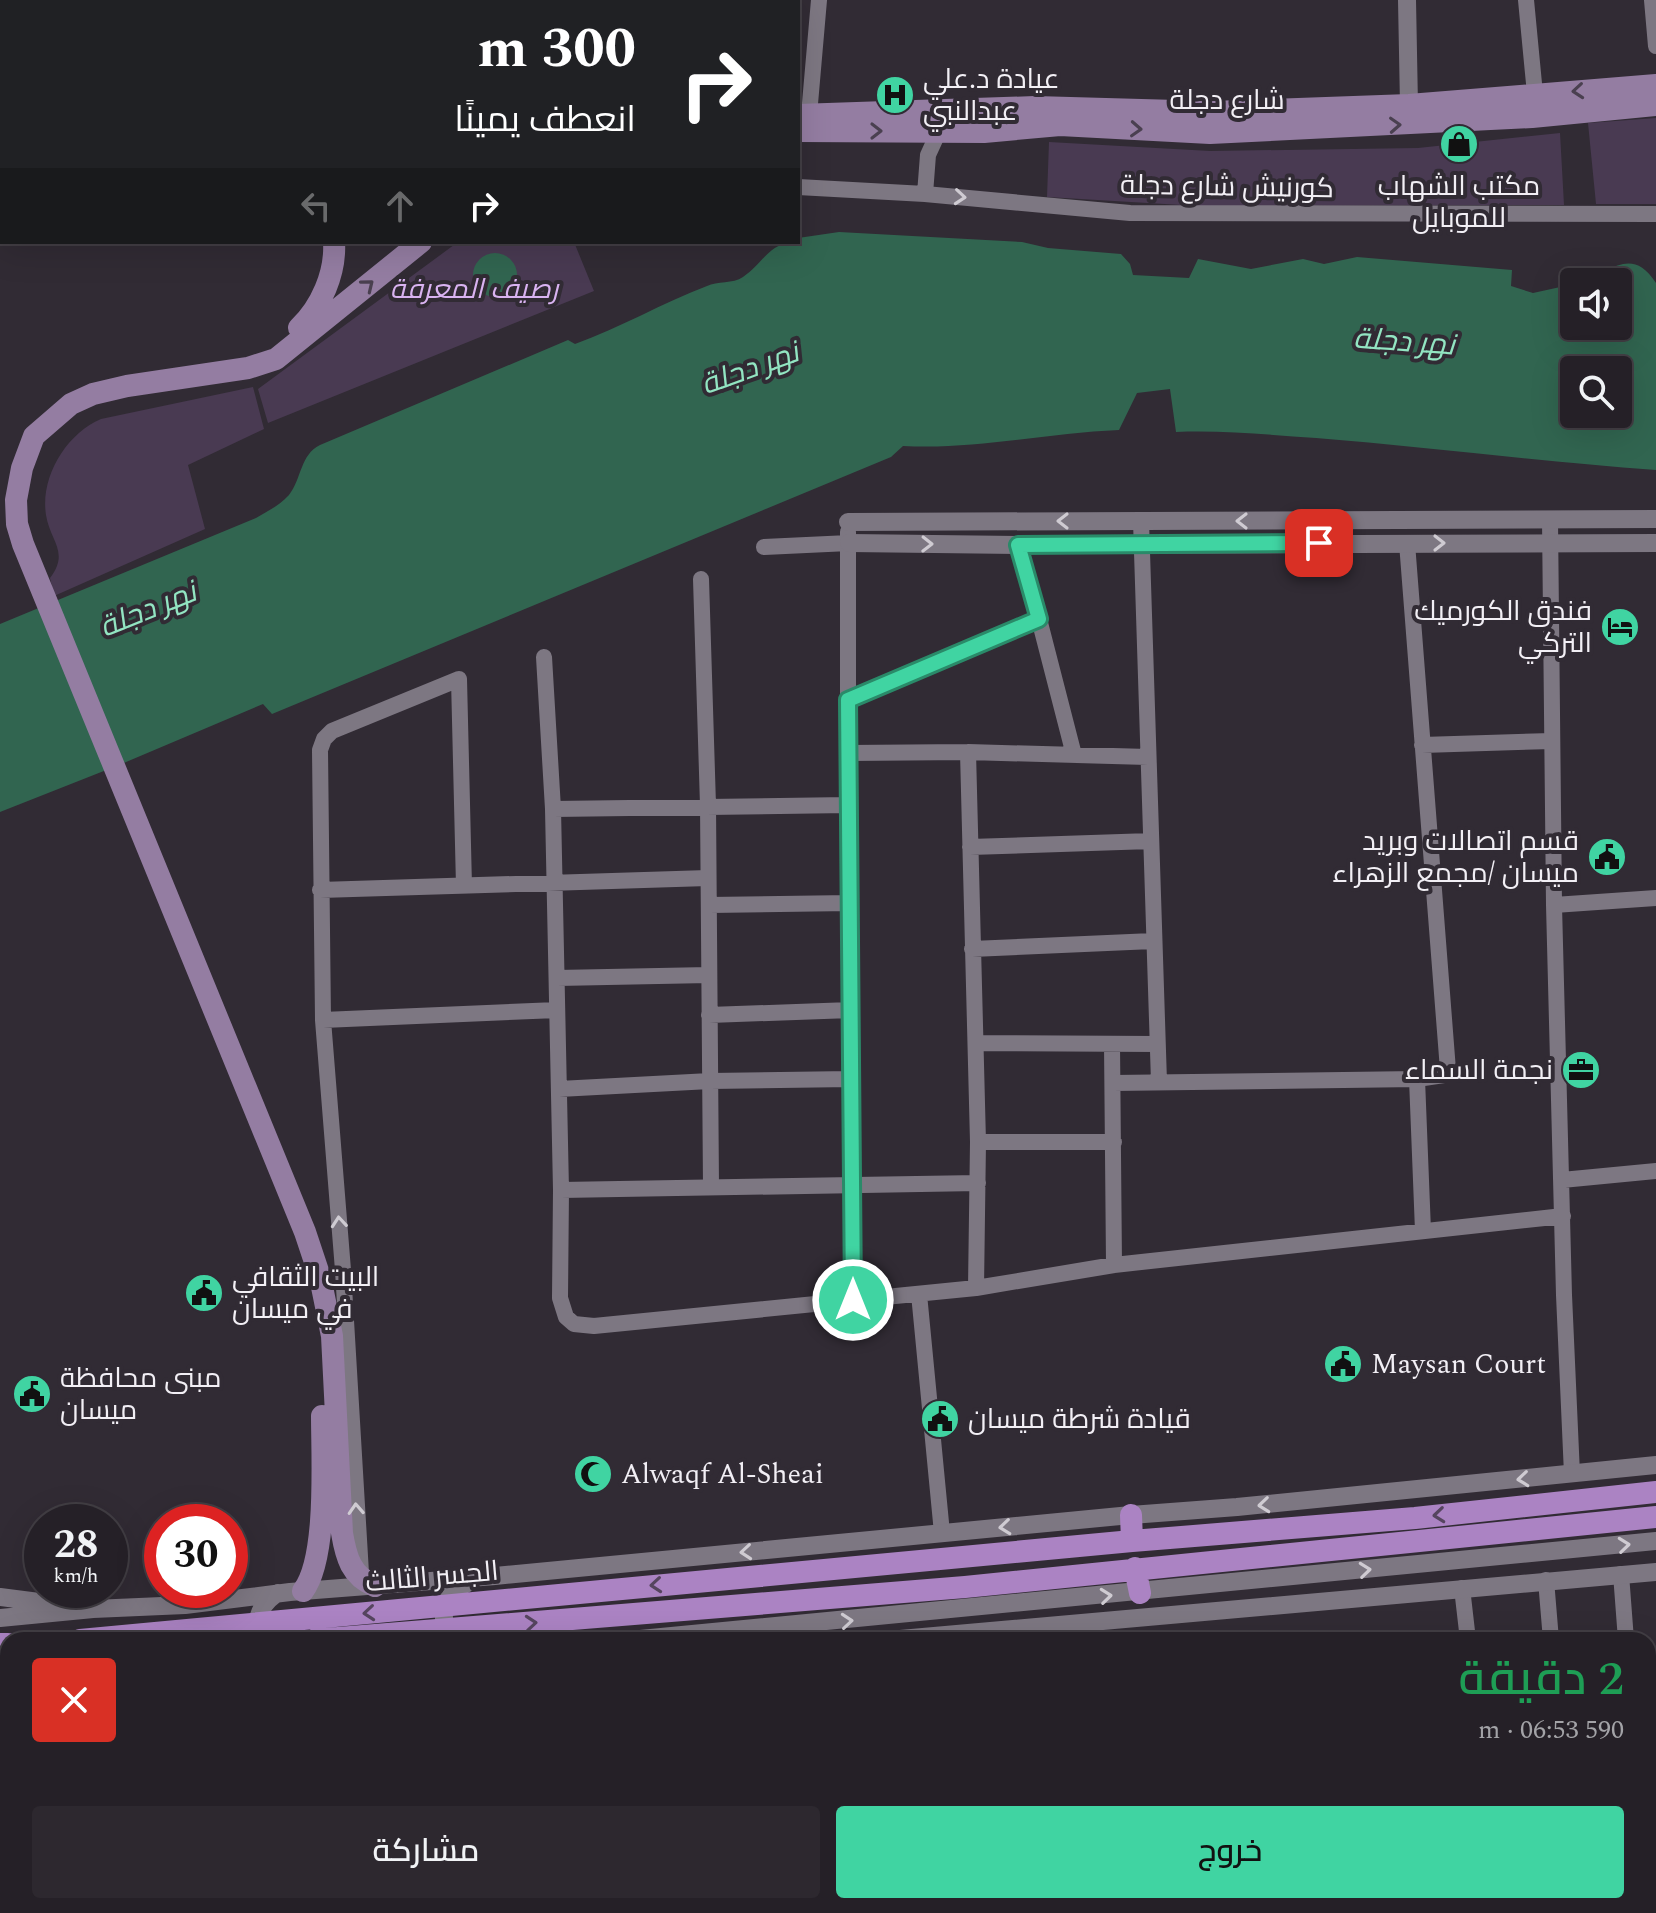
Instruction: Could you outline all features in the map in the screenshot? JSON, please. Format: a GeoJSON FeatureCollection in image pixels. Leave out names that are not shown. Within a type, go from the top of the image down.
{"type":"FeatureCollection","features":[{"type":"Feature","properties":{"kind":"main road","name":"شارع دجلة"},"geometry":{"type":"LineString","coordinates":[[802,121],[1035,107],[1212,112],[1409,105],[1656,85]]}},
{"type":"Feature","properties":{"kind":"main road","name":"شارع دجلة"},"geometry":{"type":"LineString","coordinates":[[802,121],[939,131],[984,132],[1060,125],[1210,133],[1532,117],[1656,105]]}},
{"type":"Feature","properties":{"kind":"main road"},"geometry":{"type":"LineString","coordinates":[[322,244],[329,274]]}},
{"type":"Feature","properties":{"kind":"main road"},"geometry":{"type":"LineString","coordinates":[[313,323],[329,274],[334,244]]}},
{"type":"Feature","properties":{"kind":"main road"},"geometry":{"type":"LineString","coordinates":[[344,244],[342,265],[331,303],[276,359],[248,368],[127,386],[93,394],[71,404],[34,436],[22,468],[16,500],[17,524],[23,544],[320,1277],[332,1336],[342,1533],[349,1563],[356,1575],[375,1585]]}},
{"type":"Feature","properties":{"kind":"main road"},"geometry":{"type":"LineString","coordinates":[[313,323],[418,244]]}},
{"type":"Feature","properties":{"kind":"main road"},"geometry":{"type":"LineString","coordinates":[[300,1232],[318,1321],[322,1381],[318,1543],[311,1580],[303,1591]]}},
{"type":"Feature","properties":{"kind":"main road","name":"الجسر الثالث"},"geometry":{"type":"LineString","coordinates":[[165,1632],[1132,1541],[1415,1518],[1656,1492]]}},
{"type":"Feature","properties":{"kind":"main road"},"geometry":{"type":"LineString","coordinates":[[1131,1515],[1132,1541]]}},
{"type":"Feature","properties":{"kind":"main road","name":"الجسر الثالث"},"geometry":{"type":"LineString","coordinates":[[412,1632],[794,1601],[1656,1517]]}},
{"type":"Feature","properties":{"kind":"main road"},"geometry":{"type":"LineString","coordinates":[[1135,1568],[1140,1593]]}},
{"type":"Feature","properties":{"kind":"street"},"geometry":{"type":"LineString","coordinates":[[802,121],[819,0]]}},
{"type":"Feature","properties":{"kind":"street"},"geometry":{"type":"LineString","coordinates":[[1407,0],[1409,105]]}},
{"type":"Feature","properties":{"kind":"street"},"geometry":{"type":"LineString","coordinates":[[1526,0],[1535,94]]}},
{"type":"Feature","properties":{"kind":"street"},"geometry":{"type":"LineString","coordinates":[[1652,0],[1656,46]]}},
{"type":"Feature","properties":{"kind":"street"},"geometry":{"type":"LineString","coordinates":[[925,194],[928,155],[939,131]]}},
{"type":"Feature","properties":{"kind":"street","name":"كورنيش شارع دجلة"},"geometry":{"type":"LineString","coordinates":[[800,187],[925,194],[1130,213],[1656,214]]}},
{"type":"Feature","properties":{"kind":"street"},"geometry":{"type":"LineString","coordinates":[[853,1300],[848,522],[1656,519]]}},
{"type":"Feature","properties":{"kind":"street"},"geometry":{"type":"LineString","coordinates":[[1550,520],[1554,905],[1572,1474]]}},
{"type":"Feature","properties":{"kind":"street"},"geometry":{"type":"LineString","coordinates":[[1141,521],[1159,1082]]}},
{"type":"Feature","properties":{"kind":"street"},"geometry":{"type":"LineString","coordinates":[[764,547],[849,543],[1656,543]]}},
{"type":"Feature","properties":{"kind":"street"},"geometry":{"type":"LineString","coordinates":[[1113,1083],[1417,1079],[1444,1075],[1448,1070],[1407,543]]}},
{"type":"Feature","properties":{"kind":"street"},"geometry":{"type":"LineString","coordinates":[[1018,545],[1074,755]]}},
{"type":"Feature","properties":{"kind":"street"},"geometry":{"type":"LineString","coordinates":[[701,579],[708,805],[711,1186]]}},
{"type":"Feature","properties":{"kind":"street"},"geometry":{"type":"LineString","coordinates":[[848,700],[1039,619]]}},
{"type":"Feature","properties":{"kind":"street"},"geometry":{"type":"LineString","coordinates":[[544,657],[555,883],[560,1298],[566,1317],[574,1324],[594,1326],[976,1288],[1114,1265],[1563,1216]]}},
{"type":"Feature","properties":{"kind":"street"},"geometry":{"type":"LineString","coordinates":[[409,1632],[406,1607],[395,1592],[375,1585],[361,1573],[359,1559],[343,1270],[323,1020],[320,750],[324,739],[332,731],[459,679],[464,886]]}},
{"type":"Feature","properties":{"kind":"street"},"geometry":{"type":"LineString","coordinates":[[1422,745],[1552,741]]}},
{"type":"Feature","properties":{"kind":"street"},"geometry":{"type":"LineString","coordinates":[[848,753],[968,752],[1148,757]]}},
{"type":"Feature","properties":{"kind":"street"},"geometry":{"type":"LineString","coordinates":[[968,752],[978,1142],[976,1288]]}},
{"type":"Feature","properties":{"kind":"street"},"geometry":{"type":"LineString","coordinates":[[553,809],[848,805]]}},
{"type":"Feature","properties":{"kind":"street"},"geometry":{"type":"LineString","coordinates":[[970,847],[1151,841]]}},
{"type":"Feature","properties":{"kind":"street"},"geometry":{"type":"LineString","coordinates":[[320,890],[708,878]]}},
{"type":"Feature","properties":{"kind":"street"},"geometry":{"type":"LineString","coordinates":[[1554,905],[1656,898]]}},
{"type":"Feature","properties":{"kind":"street"},"geometry":{"type":"LineString","coordinates":[[709,905],[850,903]]}},
{"type":"Feature","properties":{"kind":"street"},"geometry":{"type":"LineString","coordinates":[[972,949],[1153,941]]}},
{"type":"Feature","properties":{"kind":"street"},"geometry":{"type":"LineString","coordinates":[[557,978],[709,975]]}},
{"type":"Feature","properties":{"kind":"street"},"geometry":{"type":"LineString","coordinates":[[323,1020],[557,1010]]}},
{"type":"Feature","properties":{"kind":"street"},"geometry":{"type":"LineString","coordinates":[[709,1015],[851,1010]]}},
{"type":"Feature","properties":{"kind":"street"},"geometry":{"type":"LineString","coordinates":[[976,1043],[1157,1044]]}},
{"type":"Feature","properties":{"kind":"street"},"geometry":{"type":"LineString","coordinates":[[1112,1044],[1114,1265]]}},
{"type":"Feature","properties":{"kind":"street"},"geometry":{"type":"LineString","coordinates":[[559,1089],[710,1081],[851,1079]]}},
{"type":"Feature","properties":{"kind":"street"},"geometry":{"type":"LineString","coordinates":[[1417,1079],[1423,1231]]}},
{"type":"Feature","properties":{"kind":"street"},"geometry":{"type":"LineString","coordinates":[[978,1142],[1114,1142]]}},
{"type":"Feature","properties":{"kind":"street"},"geometry":{"type":"LineString","coordinates":[[1562,1180],[1656,1171]]}},
{"type":"Feature","properties":{"kind":"street"},"geometry":{"type":"LineString","coordinates":[[561,1190],[978,1183]]}},
{"type":"Feature","properties":{"kind":"street"},"geometry":{"type":"LineString","coordinates":[[919,1294],[942,1533]]}},
{"type":"Feature","properties":{"kind":"street"},"geometry":{"type":"LineString","coordinates":[[248,1597],[1237,1507],[1656,1465]]}},
{"type":"Feature","properties":{"kind":"street"},"geometry":{"type":"LineString","coordinates":[[721,1632],[1656,1541]]}},
{"type":"Feature","properties":{"kind":"street"},"geometry":{"type":"LineString","coordinates":[[1031,1632],[1462,1588],[1656,1572]]}},
{"type":"Feature","properties":{"kind":"street"},"geometry":{"type":"LineString","coordinates":[[1621,1574],[1625,1632]]}},
{"type":"Feature","properties":{"kind":"street"},"geometry":{"type":"LineString","coordinates":[[449,1632],[445,1626],[444,1610],[448,1596],[459,1586],[473,1580],[495,1576]]}},
{"type":"Feature","properties":{"kind":"street"},"geometry":{"type":"LineString","coordinates":[[1546,1580],[1550,1632]]}},
{"type":"Feature","properties":{"kind":"street"},"geometry":{"type":"LineString","coordinates":[[1462,1588],[1467,1632]]}},
{"type":"Feature","properties":{"kind":"street"},"geometry":{"type":"LineString","coordinates":[[256,1632],[262,1605],[278,1593]]}},
{"type":"Feature","properties":{"kind":"street"},"geometry":{"type":"LineString","coordinates":[[0,1597],[93,1609]]}},
{"type":"Feature","properties":{"kind":"street"},"geometry":{"type":"LineString","coordinates":[[0,1618],[144,1607]]}},
{"type":"Feature","properties":{"kind":"street"},"geometry":{"type":"LineString","coordinates":[[193,1608],[209,1618],[213,1632]]}},
{"type":"Feature","properties":{"kind":"street"},"geometry":{"type":"LineString","coordinates":[[936,1613],[938,1632]]}},
{"type":"Feature","properties":{"kind":"green space"},"geometry":{"type":"Polygon","coordinates":[[[1656,118],[1656,204],[1596,204],[1588,123],[1656,118]]]}},
{"type":"Feature","properties":{"kind":"green space"},"geometry":{"type":"Polygon","coordinates":[[[1560,133],[1564,205],[1198,206],[1047,197],[1049,142],[1210,151],[1418,148],[1560,133]]]}},
{"type":"Feature","properties":{"kind":"green space","name":"رصيف المعرفة"},"geometry":{"type":"Polygon","coordinates":[[[455,244],[575,244],[594,291],[268,423],[258,389],[455,244]]]}},
{"type":"Feature","properties":{"kind":"green space"},"geometry":{"type":"Polygon","coordinates":[[[253,387],[264,429],[188,465],[205,529],[54,596],[50,578],[56,569],[59,553],[46,515],[47,486],[58,458],[77,435],[101,419],[253,387]]]}},
{"type":"Feature","properties":{"kind":"water","name":"نهر دجلة"},"geometry":{"type":"Polygon","coordinates":[[[839,232],[1022,242],[1048,248],[1121,254],[1130,264],[1133,275],[1189,278],[1198,259],[1251,269],[1303,259],[1324,264],[1357,257],[1512,270],[1511,286],[1533,293],[1560,287],[1560,340],[1632,340],[1632,268],[1612,268],[1621,264],[1638,266],[1656,283],[1656,470],[1316,438],[1176,432],[1170,389],[1137,393],[1119,430],[957,446],[903,446],[891,457],[272,714],[263,704],[0,812],[0,624],[256,518],[289,495],[305,461],[320,445],[568,340],[575,344],[707,286],[739,279],[773,249],[785,244],[800,244],[800,238],[839,232]]]}},
{"type":"Feature","properties":{"kind":"water"},"geometry":{"type":"Polygon","coordinates":[[[495,253],[511,259],[517,275],[511,291],[495,297],[479,291],[473,275],[479,259],[495,253]]]}},
{"type":"Feature","properties":{"kind":"place","name":"عيادة د.علي عبدالنبي"},"geometry":{"type":"Point","coordinates":[895,95]}},
{"type":"Feature","properties":{"kind":"place","name":"مكتب الشهاب للموبايل"},"geometry":{"type":"Point","coordinates":[1459,144]}},
{"type":"Feature","properties":{"kind":"place","name":"فندق الكورميك التركي"},"geometry":{"type":"Point","coordinates":[1620,627]}},
{"type":"Feature","properties":{"kind":"place","name":"قسم اتصالات وبريد ميسان /مجمع الزهراء"},"geometry":{"type":"Point","coordinates":[1607,857]}},
{"type":"Feature","properties":{"kind":"place","name":"نجمة السماء"},"geometry":{"type":"Point","coordinates":[1581,1070]}},
{"type":"Feature","properties":{"kind":"place","name":"البيت الثقافي في ميسان"},"geometry":{"type":"Point","coordinates":[204,1293]}},
{"type":"Feature","properties":{"kind":"place","name":"Maysan Court"},"geometry":{"type":"Point","coordinates":[1343,1364]}},
{"type":"Feature","properties":{"kind":"place","name":"مبنى محافظة ميسان"},"geometry":{"type":"Point","coordinates":[32,1394]}},
{"type":"Feature","properties":{"kind":"place","name":"قيادة شرطة ميسان"},"geometry":{"type":"Point","coordinates":[940,1419]}},
{"type":"Feature","properties":{"kind":"place","name":"Alwaqf Al-Sheai"},"geometry":{"type":"Point","coordinates":[593,1474]}},
{"type":"Feature","properties":{"kind":"route"},"geometry":{"type":"LineString","coordinates":[[853,1300],[848,700],[1039,619],[1018,545],[1319,543]]}}]}
